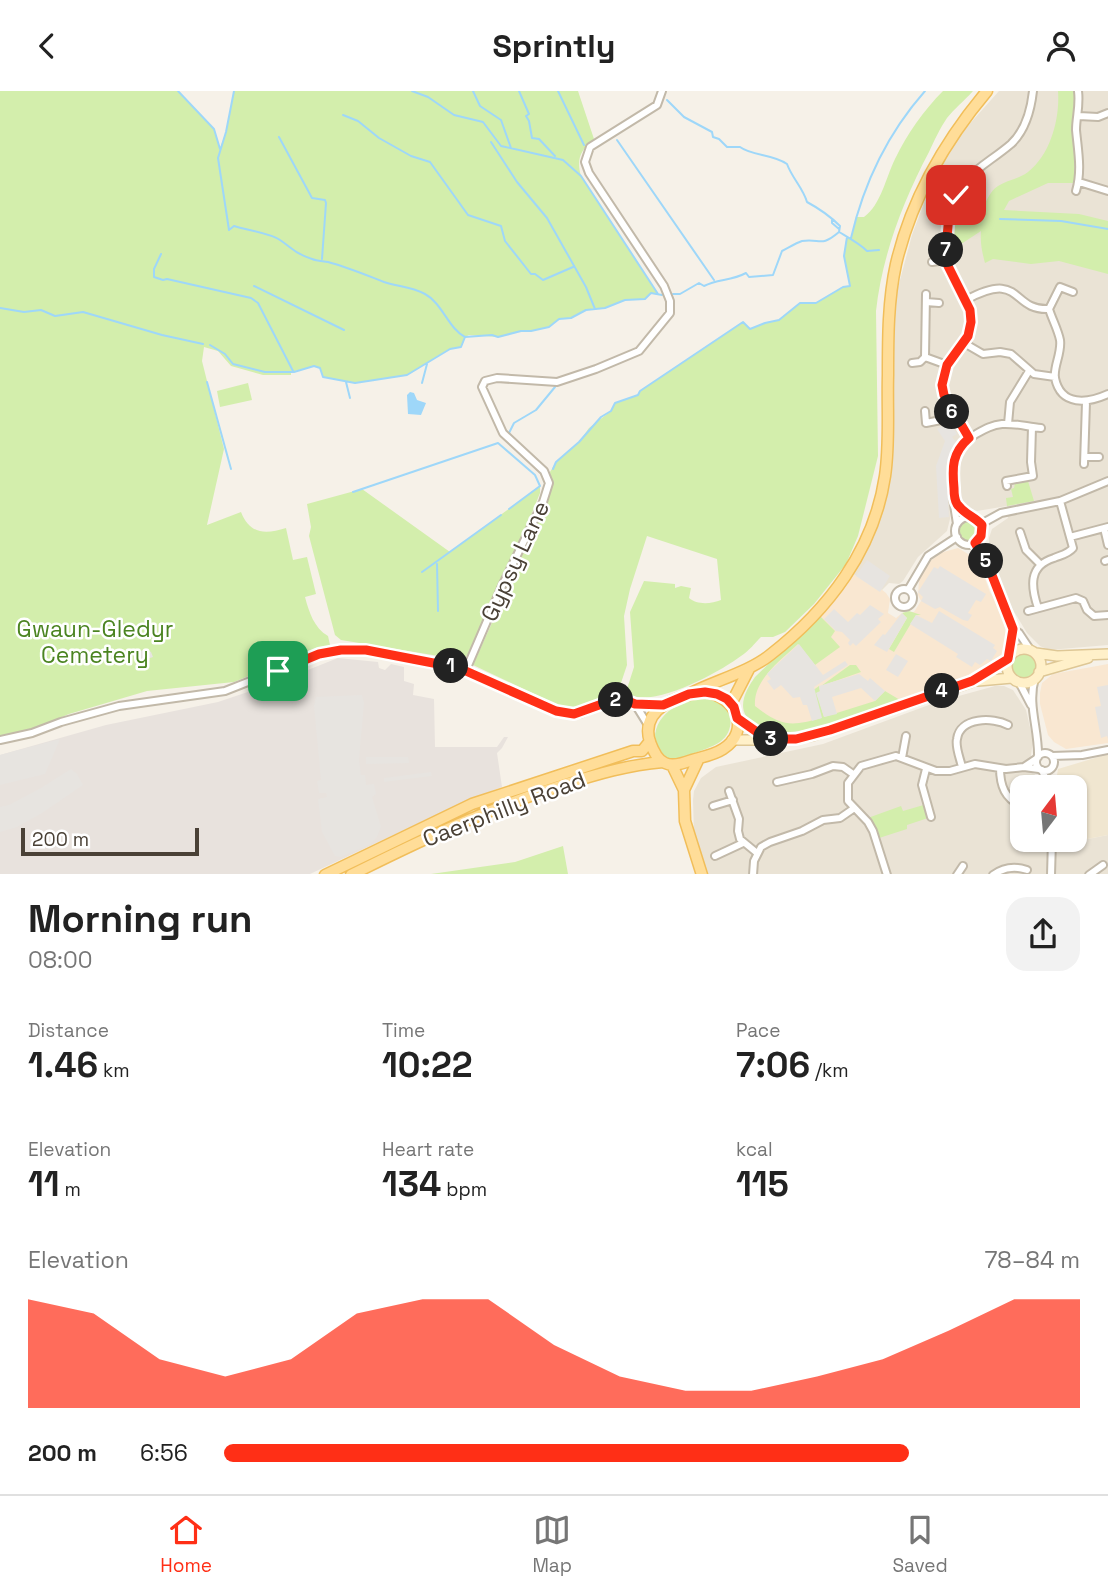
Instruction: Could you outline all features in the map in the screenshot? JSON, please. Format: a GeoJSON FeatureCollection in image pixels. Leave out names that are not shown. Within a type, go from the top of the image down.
{"type":"FeatureCollection","features":[{"type":"Feature","properties":{"kind":"main road"},"geometry":{"type":"LineString","coordinates":[[702,874],[685,821],[684,790],[679,775],[653,751],[649,732],[652,716],[663,705],[738,671],[749,669],[770,656],[814,615],[852,568],[867,540],[886,476],[889,319],[896,264],[914,210],[932,169],[962,120],[987,91]]}},
{"type":"Feature","properties":{"kind":"main road"},"geometry":{"type":"LineString","coordinates":[[732,740],[796,739],[812,736],[972,681],[1018,650],[1041,655],[1108,654]]}},
{"type":"Feature","properties":{"kind":"main road"},"geometry":{"type":"LineString","coordinates":[[1032,651],[1040,662],[1037,675]]}},
{"type":"Feature","properties":{"kind":"main road"},"geometry":{"type":"LineString","coordinates":[[972,681],[1030,681],[1037,675],[1093,656]]}},
{"type":"Feature","properties":{"kind":"main road"},"geometry":{"type":"LineString","coordinates":[[1009,657],[1007,667],[1016,680]]}},
{"type":"Feature","properties":{"kind":"main road"},"geometry":{"type":"LineString","coordinates":[[732,704],[749,669]]}},
{"type":"Feature","properties":{"kind":"main road"},"geometry":{"type":"LineString","coordinates":[[667,763],[699,758],[723,749],[732,740],[737,727],[732,704],[717,694],[689,694]]}},
{"type":"Feature","properties":{"kind":"main road"},"geometry":{"type":"LineString","coordinates":[[737,718],[767,739]]}},
{"type":"Feature","properties":{"kind":"main road","name":"Caerphilly Road"},"geometry":{"type":"LineString","coordinates":[[325,874],[472,804],[633,751],[649,732]]}},
{"type":"Feature","properties":{"kind":"main road"},"geometry":{"type":"LineString","coordinates":[[684,790],[699,758]]}},
{"type":"Feature","properties":{"kind":"main road","name":"Caerphilly Road"},"geometry":{"type":"LineString","coordinates":[[351,874],[454,825],[526,796],[609,771],[667,763]]}},
{"type":"Feature","properties":{"kind":"street","name":"Gypsy Lane"},"geometry":{"type":"LineString","coordinates":[[466,670],[549,483],[544,471],[503,433],[485,397],[482,387],[485,381],[497,378],[557,381],[596,369],[639,351],[670,313],[670,301],[664,286],[589,173],[585,162],[590,147],[657,105],[662,91]]}},
{"type":"Feature","properties":{"kind":"street"},"geometry":{"type":"LineString","coordinates":[[969,438],[942,391],[947,365],[964,343],[971,322],[966,300],[945,260],[949,215],[956,195],[969,174],[1010,145],[1018,136],[1029,113],[1033,91]]}},
{"type":"Feature","properties":{"kind":"street"},"geometry":{"type":"LineString","coordinates":[[1076,191],[1079,182],[1076,126],[1079,116],[1078,91]]}},
{"type":"Feature","properties":{"kind":"street"},"geometry":{"type":"LineString","coordinates":[[1079,116],[1092,118],[1108,111],[1105,102]]}},
{"type":"Feature","properties":{"kind":"street"},"geometry":{"type":"LineString","coordinates":[[1079,182],[1108,191]]}},
{"type":"Feature","properties":{"kind":"street"},"geometry":{"type":"LineString","coordinates":[[932,262],[945,260]]}},
{"type":"Feature","properties":{"kind":"street"},"geometry":{"type":"LineString","coordinates":[[1053,283],[1073,292]]}},
{"type":"Feature","properties":{"kind":"street"},"geometry":{"type":"LineString","coordinates":[[1060,287],[1049,309],[1060,339],[1055,377],[1059,389],[1068,398],[1086,402],[1108,394]]}},
{"type":"Feature","properties":{"kind":"street"},"geometry":{"type":"LineString","coordinates":[[966,300],[989,289],[1001,288],[1012,291],[1033,307],[1049,309]]}},
{"type":"Feature","properties":{"kind":"street"},"geometry":{"type":"LineString","coordinates":[[912,363],[920,362],[925,357],[926,294]]}},
{"type":"Feature","properties":{"kind":"street"},"geometry":{"type":"LineString","coordinates":[[926,302],[939,303]]}},
{"type":"Feature","properties":{"kind":"street"},"geometry":{"type":"LineString","coordinates":[[964,343],[983,354],[1011,354],[1029,371],[1055,377]]}},
{"type":"Feature","properties":{"kind":"street"},"geometry":{"type":"LineString","coordinates":[[925,357],[947,365]]}},
{"type":"Feature","properties":{"kind":"street"},"geometry":{"type":"LineString","coordinates":[[1008,424],[1010,402],[1029,371]]}},
{"type":"Feature","properties":{"kind":"street"},"geometry":{"type":"LineString","coordinates":[[1086,402],[1084,460],[1099,457]]}},
{"type":"Feature","properties":{"kind":"street"},"geometry":{"type":"LineString","coordinates":[[925,411],[926,427],[954,414]]}},
{"type":"Feature","properties":{"kind":"street"},"geometry":{"type":"LineString","coordinates":[[975,543],[963,543],[955,532],[957,524],[953,461],[960,447],[969,438],[986,429],[1008,424],[1041,428]]}},
{"type":"Feature","properties":{"kind":"street"},"geometry":{"type":"LineString","coordinates":[[1007,487],[1006,481],[1033,479],[1030,451],[1032,427]]}},
{"type":"Feature","properties":{"kind":"street"},"geometry":{"type":"LineString","coordinates":[[981,524],[1001,513],[1060,501],[1108,481]]}},
{"type":"Feature","properties":{"kind":"street"},"geometry":{"type":"LineString","coordinates":[[955,501],[969,517]]}},
{"type":"Feature","properties":{"kind":"street"},"geometry":{"type":"LineString","coordinates":[[1038,608],[1032,583],[1034,573],[1040,564],[1072,550],[1060,501]]}},
{"type":"Feature","properties":{"kind":"street"},"geometry":{"type":"LineString","coordinates":[[957,524],[961,519],[969,517],[981,524],[982,533],[975,543]]}},
{"type":"Feature","properties":{"kind":"street"},"geometry":{"type":"LineString","coordinates":[[1070,537],[1106,527],[1108,545]]}},
{"type":"Feature","properties":{"kind":"street"},"geometry":{"type":"LineString","coordinates":[[1020,533],[1026,550],[1040,564]]}},
{"type":"Feature","properties":{"kind":"street"},"geometry":{"type":"LineString","coordinates":[[908,590],[928,556],[957,537]]}},
{"type":"Feature","properties":{"kind":"street"},"geometry":{"type":"LineString","coordinates":[[975,543],[988,565],[1013,629],[1009,657]]}},
{"type":"Feature","properties":{"kind":"street"},"geometry":{"type":"LineString","coordinates":[[1028,611],[1080,599],[1094,616],[1108,615]]}},
{"type":"Feature","properties":{"kind":"street"},"geometry":{"type":"LineString","coordinates":[[1013,629],[1032,651]]}},
{"type":"Feature","properties":{"kind":"street"},"geometry":{"type":"LineString","coordinates":[[0,740],[119,706],[232,689],[310,657],[335,650],[366,650],[466,670],[563,713],[580,714],[613,700],[623,699],[635,704],[663,705]]}},
{"type":"Feature","properties":{"kind":"street"},"geometry":{"type":"LineString","coordinates":[[1032,706],[1037,675]]}},
{"type":"Feature","properties":{"kind":"street"},"geometry":{"type":"LineString","coordinates":[[1016,680],[1032,706],[1038,735],[1037,758],[1044,775]]}},
{"type":"Feature","properties":{"kind":"street"},"geometry":{"type":"LineString","coordinates":[[635,704],[649,732]]}},
{"type":"Feature","properties":{"kind":"street"},"geometry":{"type":"LineString","coordinates":[[962,767],[956,742],[961,729],[965,725],[989,719],[1005,723],[1005,713]]}},
{"type":"Feature","properties":{"kind":"street"},"geometry":{"type":"LineString","coordinates":[[1038,735],[1051,760],[1050,775]]}},
{"type":"Feature","properties":{"kind":"street"},"geometry":{"type":"LineString","coordinates":[[902,758],[908,740]]}},
{"type":"Feature","properties":{"kind":"street"},"geometry":{"type":"LineString","coordinates":[[887,874],[873,831],[848,800],[848,783],[861,766],[889,757],[902,758],[926,769],[950,771],[975,764],[1000,768],[1041,769],[1051,760],[1108,750]]}},
{"type":"Feature","properties":{"kind":"street"},"geometry":{"type":"LineString","coordinates":[[1024,767],[1043,753],[1051,760]]}},
{"type":"Feature","properties":{"kind":"street"},"geometry":{"type":"LineString","coordinates":[[786,788],[781,781],[833,766],[843,767],[853,774]]}},
{"type":"Feature","properties":{"kind":"street"},"geometry":{"type":"LineString","coordinates":[[1000,768],[1003,790],[1010,799]]}},
{"type":"Feature","properties":{"kind":"street"},"geometry":{"type":"LineString","coordinates":[[926,769],[922,785],[931,817]]}},
{"type":"Feature","properties":{"kind":"street"},"geometry":{"type":"LineString","coordinates":[[729,791],[739,819],[738,831],[743,843],[757,853]]}},
{"type":"Feature","properties":{"kind":"street"},"geometry":{"type":"LineString","coordinates":[[713,806],[733,800]]}},
{"type":"Feature","properties":{"kind":"street"},"geometry":{"type":"LineString","coordinates":[[1007,809],[1010,805]]}},
{"type":"Feature","properties":{"kind":"street"},"geometry":{"type":"LineString","coordinates":[[753,874],[754,861],[761,847],[823,820],[840,818],[853,809]]}},
{"type":"Feature","properties":{"kind":"street"},"geometry":{"type":"LineString","coordinates":[[715,856],[743,843]]}},
{"type":"Feature","properties":{"kind":"street"},"geometry":{"type":"LineString","coordinates":[[722,845],[724,853]]}},
{"type":"Feature","properties":{"kind":"street"},"geometry":{"type":"LineString","coordinates":[[1051,874],[1052,852]]}},
{"type":"Feature","properties":{"kind":"street"},"geometry":{"type":"LineString","coordinates":[[1019,868],[1022,858]]}},
{"type":"Feature","properties":{"kind":"street"},"geometry":{"type":"LineString","coordinates":[[1089,874],[1103,865]]}},
{"type":"Feature","properties":{"kind":"street"},"geometry":{"type":"LineString","coordinates":[[949,870],[957,874],[963,866]]}},
{"type":"Feature","properties":{"kind":"street"},"geometry":{"type":"LineString","coordinates":[[993,874],[1006,868],[1027,870]]}},
{"type":"Feature","properties":{"kind":"shaded area"},"geometry":{"type":"Polygon","coordinates":[[[999,91],[1108,91],[1108,645],[1049,650],[1040,646],[1027,633],[1007,600],[989,550],[992,529],[1008,518],[1007,506],[977,511],[967,508],[959,494],[949,495],[950,519],[947,531],[918,557],[903,581],[899,584],[889,583],[880,592],[853,574],[872,539],[887,495],[894,429],[893,322],[896,295],[912,235],[943,160],[966,128],[999,91]]]}},
{"type":"Feature","properties":{"kind":"shaded area"},"geometry":{"type":"Polygon","coordinates":[[[950,422],[957,434],[952,437],[957,443],[946,465],[949,517],[939,518],[936,466],[945,441],[937,429],[950,422]]]}},
{"type":"Feature","properties":{"kind":"shaded area"},"geometry":{"type":"Polygon","coordinates":[[[958,548],[978,560],[990,592],[1000,609],[1008,640],[1003,656],[984,669],[832,723],[768,729],[746,696],[831,605],[853,574],[886,593],[890,599],[888,613],[896,618],[902,613],[914,612],[921,601],[918,595],[919,580],[928,563],[940,553],[958,548]]]}},
{"type":"Feature","properties":{"kind":"shaded area"},"geometry":{"type":"Polygon","coordinates":[[[867,560],[890,576],[880,592],[856,576],[867,560]]]}},
{"type":"Feature","properties":{"kind":"shaded area"},"geometry":{"type":"Polygon","coordinates":[[[940,566],[986,594],[981,602],[976,600],[968,613],[972,615],[968,621],[921,601],[923,597],[918,592],[934,567],[938,569],[940,566]]]}},
{"type":"Feature","properties":{"kind":"shaded area"},"geometry":{"type":"Polygon","coordinates":[[[870,605],[884,614],[878,619],[881,622],[856,646],[853,643],[850,646],[850,640],[824,619],[834,609],[848,622],[870,605]]]}},
{"type":"Feature","properties":{"kind":"shaded area"},"geometry":{"type":"Polygon","coordinates":[[[939,611],[995,645],[993,648],[997,651],[991,661],[987,659],[980,665],[975,662],[972,667],[956,657],[958,654],[910,624],[916,615],[932,623],[939,611]]]}},
{"type":"Feature","properties":{"kind":"shaded area"},"geometry":{"type":"Polygon","coordinates":[[[902,613],[907,618],[887,652],[874,645],[885,635],[902,613]]]}},
{"type":"Feature","properties":{"kind":"shaded area"},"geometry":{"type":"Polygon","coordinates":[[[799,644],[823,675],[845,661],[848,665],[814,687],[822,718],[812,721],[807,705],[803,705],[800,697],[793,698],[781,685],[774,690],[767,681],[771,679],[767,674],[799,644]]]}},
{"type":"Feature","properties":{"kind":"shaded area"},"geometry":{"type":"Polygon","coordinates":[[[146,649],[153,657],[144,660],[145,664],[138,667],[133,654],[146,649]]]}},
{"type":"Feature","properties":{"kind":"shaded area"},"geometry":{"type":"Polygon","coordinates":[[[896,654],[908,661],[898,677],[886,670],[896,654]]]}},
{"type":"Feature","properties":{"kind":"shaded area"},"geometry":{"type":"Polygon","coordinates":[[[338,658],[378,662],[379,668],[385,670],[391,664],[404,667],[404,681],[414,684],[413,695],[434,699],[435,747],[497,747],[504,737],[508,737],[497,753],[502,787],[468,800],[310,874],[0,874],[0,755],[106,725],[218,702],[338,658]]]}},
{"type":"Feature","properties":{"kind":"shaded area"},"geometry":{"type":"Polygon","coordinates":[[[1108,664],[1108,743],[1066,749],[1054,742],[1048,735],[1040,704],[1042,683],[1053,674],[1108,664]]]}},
{"type":"Feature","properties":{"kind":"shaded area"},"geometry":{"type":"Polygon","coordinates":[[[859,674],[868,681],[870,678],[885,691],[875,701],[861,688],[832,697],[837,714],[824,717],[816,693],[820,691],[819,686],[859,674]]]}},
{"type":"Feature","properties":{"kind":"shaded area"},"geometry":{"type":"Polygon","coordinates":[[[1108,685],[1108,739],[1107,736],[1101,738],[1095,707],[1101,706],[1097,687],[1108,685]]]}},
{"type":"Feature","properties":{"kind":"shaded area"},"geometry":{"type":"Polygon","coordinates":[[[995,686],[1013,690],[1026,710],[1033,740],[1029,770],[1036,775],[1010,775],[1010,852],[1087,852],[1087,839],[1108,835],[1108,874],[708,874],[694,835],[694,791],[701,778],[716,767],[823,744],[937,702],[995,686]]]}},
{"type":"Feature","properties":{"kind":"shaded area"},"geometry":{"type":"Polygon","coordinates":[[[362,695],[364,702],[359,760],[361,775],[365,775],[366,785],[374,784],[376,794],[372,797],[381,827],[377,837],[369,845],[340,857],[335,856],[322,832],[318,799],[327,797],[326,793],[319,793],[317,781],[321,780],[314,706],[316,697],[362,695]]]}},
{"type":"Feature","properties":{"kind":"shaded area"},"geometry":{"type":"Polygon","coordinates":[[[60,739],[45,774],[0,785],[0,755],[60,739]]]}},
{"type":"Feature","properties":{"kind":"shaded area"},"geometry":{"type":"Polygon","coordinates":[[[1108,754],[1108,835],[1087,839],[1087,775],[1057,775],[1058,769],[1108,754]]]}},
{"type":"Feature","properties":{"kind":"shaded area"},"geometry":{"type":"Polygon","coordinates":[[[366,757],[408,757],[409,763],[366,764],[366,757]]]}},
{"type":"Feature","properties":{"kind":"shaded area"},"geometry":{"type":"Polygon","coordinates":[[[71,769],[83,785],[42,813],[17,827],[0,832],[0,807],[41,788],[71,769]]]}},
{"type":"Feature","properties":{"kind":"shaded area"},"geometry":{"type":"Polygon","coordinates":[[[431,772],[432,776],[384,782],[384,778],[431,772]]]}},
{"type":"Feature","properties":{"kind":"green space","name":"Gwaun-Gledyr Cemetery"},"geometry":{"type":"Polygon","coordinates":[[[0,91],[178,91],[214,129],[220,148],[234,91],[578,91],[594,139],[581,155],[581,176],[659,295],[651,293],[645,299],[625,300],[605,308],[586,310],[571,318],[559,319],[549,327],[531,331],[498,337],[469,335],[465,337],[461,347],[449,349],[407,375],[355,383],[323,377],[320,368],[314,366],[291,372],[291,375],[263,375],[231,366],[218,351],[204,347],[202,361],[224,449],[207,525],[241,512],[249,525],[259,531],[286,528],[293,560],[307,557],[316,594],[305,597],[313,619],[319,629],[328,636],[330,645],[297,657],[294,655],[234,682],[147,691],[69,714],[36,728],[0,737],[0,91]]]}},
{"type":"Feature","properties":{"kind":"green space"},"geometry":{"type":"Polygon","coordinates":[[[943,91],[973,91],[940,130],[895,229],[883,270],[876,311],[878,456],[858,536],[846,564],[814,604],[785,632],[773,637],[761,637],[744,654],[701,680],[667,694],[636,697],[626,692],[634,667],[630,612],[644,581],[675,584],[675,588],[691,588],[689,598],[700,603],[721,600],[717,559],[647,536],[624,616],[627,665],[620,686],[611,695],[583,706],[564,708],[473,665],[547,500],[551,485],[550,472],[556,462],[579,442],[589,428],[611,411],[615,403],[638,395],[640,391],[743,322],[750,329],[779,320],[800,303],[816,303],[843,287],[850,286],[845,249],[856,217],[864,217],[875,205],[905,141],[943,91]]]}},
{"type":"Feature","properties":{"kind":"green space"},"geometry":{"type":"Polygon","coordinates":[[[1058,91],[1075,91],[1076,108],[1072,125],[1075,149],[1074,183],[1048,183],[1009,201],[1004,210],[1079,214],[1108,221],[1108,274],[1059,261],[1031,264],[993,259],[985,263],[981,231],[949,252],[951,217],[964,220],[976,213],[995,188],[1028,172],[1043,156],[1055,124],[1058,91]]]}},
{"type":"Feature","properties":{"kind":"green space"},"geometry":{"type":"Polygon","coordinates":[[[248,383],[252,400],[220,407],[217,391],[248,383]]]}},
{"type":"Feature","properties":{"kind":"green space"},"geometry":{"type":"Polygon","coordinates":[[[1028,481],[1034,501],[1007,506],[1006,498],[1013,497],[1011,489],[1015,483],[1028,481]]]}},
{"type":"Feature","properties":{"kind":"green space"},"geometry":{"type":"Polygon","coordinates":[[[540,486],[530,518],[463,660],[341,640],[335,635],[309,536],[311,527],[307,504],[362,489],[450,552],[540,486]]]}},
{"type":"Feature","properties":{"kind":"green space"},"geometry":{"type":"Polygon","coordinates":[[[969,521],[976,524],[979,531],[976,538],[969,541],[962,538],[959,531],[962,524],[969,521]]]}},
{"type":"Feature","properties":{"kind":"green space"},"geometry":{"type":"Polygon","coordinates":[[[909,611],[921,615],[916,615],[894,652],[889,649],[907,618],[902,613],[909,611]]]}},
{"type":"Feature","properties":{"kind":"green space"},"geometry":{"type":"Polygon","coordinates":[[[819,615],[835,631],[831,637],[840,647],[815,665],[798,644],[763,679],[758,688],[755,706],[779,721],[802,723],[821,718],[812,691],[819,686],[820,692],[817,693],[824,717],[875,701],[885,691],[900,700],[820,727],[775,732],[758,727],[746,716],[743,706],[750,685],[819,615]]]}},
{"type":"Feature","properties":{"kind":"green space"},"geometry":{"type":"Polygon","coordinates":[[[1024,653],[1033,657],[1037,666],[1033,675],[1024,679],[1015,675],[1011,666],[1015,657],[1024,653]]]}},
{"type":"Feature","properties":{"kind":"green space"},"geometry":{"type":"Polygon","coordinates":[[[850,665],[856,665],[861,672],[821,686],[850,665]]]}},
{"type":"Feature","properties":{"kind":"green space"},"geometry":{"type":"Polygon","coordinates":[[[709,697],[730,711],[730,729],[727,735],[718,743],[685,758],[670,759],[664,755],[655,740],[656,730],[665,715],[681,704],[709,697]]]}},
{"type":"Feature","properties":{"kind":"green space"},"geometry":{"type":"Polygon","coordinates":[[[927,804],[931,817],[907,825],[907,829],[876,839],[865,819],[901,806],[903,811],[927,804]]]}},
{"type":"Feature","properties":{"kind":"green space"},"geometry":{"type":"Polygon","coordinates":[[[563,846],[568,874],[431,874],[515,862],[563,846]]]}},
{"type":"Feature","properties":{"kind":"water"},"geometry":{"type":"Polygon","coordinates":[[[414,393],[417,400],[426,403],[421,415],[408,414],[407,395],[414,393]]]}},
{"type":"Feature","properties":{"kind":"waterway"},"geometry":{"type":"LineString","coordinates":[[178,91],[214,129],[220,149]]}},
{"type":"Feature","properties":{"kind":"waterway"},"geometry":{"type":"LineString","coordinates":[[234,91],[218,158],[229,230],[234,226],[271,235],[307,257],[420,291],[431,298],[454,328],[465,337]]}},
{"type":"Feature","properties":{"kind":"waterway"},"geometry":{"type":"LineString","coordinates":[[412,91],[428,97],[454,115],[483,122],[501,146],[563,160],[581,176],[658,294]]}},
{"type":"Feature","properties":{"kind":"waterway"},"geometry":{"type":"LineString","coordinates":[[473,91],[480,106],[501,120],[511,148]]}},
{"type":"Feature","properties":{"kind":"waterway"},"geometry":{"type":"LineString","coordinates":[[519,91],[529,114],[526,116],[532,138],[539,139],[555,156]]}},
{"type":"Feature","properties":{"kind":"waterway"},"geometry":{"type":"LineString","coordinates":[[558,91],[584,145]]}},
{"type":"Feature","properties":{"kind":"waterway"},"geometry":{"type":"LineString","coordinates":[[851,238],[870,178],[888,142],[925,91]]}},
{"type":"Feature","properties":{"kind":"waterway"},"geometry":{"type":"LineString","coordinates":[[667,100],[684,117],[712,132],[713,137],[727,147],[740,147],[787,164],[807,202],[836,222],[840,226],[839,232]]}},
{"type":"Feature","properties":{"kind":"waterway"},"geometry":{"type":"LineString","coordinates":[[343,115],[358,121],[379,138],[411,156],[430,162],[468,215],[501,226],[505,241],[531,274],[543,280],[573,267]]}},
{"type":"Feature","properties":{"kind":"waterway"},"geometry":{"type":"LineString","coordinates":[[279,137],[312,198],[325,200],[322,259]]}},
{"type":"Feature","properties":{"kind":"waterway"},"geometry":{"type":"LineString","coordinates":[[617,140],[714,280]]}},
{"type":"Feature","properties":{"kind":"waterway"},"geometry":{"type":"LineString","coordinates":[[491,142],[517,182],[547,218],[586,287],[595,309]]}},
{"type":"Feature","properties":{"kind":"waterway"},"geometry":{"type":"LineString","coordinates":[[1000,219],[1061,221],[1108,229]]}},
{"type":"Feature","properties":{"kind":"waterway"},"geometry":{"type":"LineString","coordinates":[[832,220],[839,229]]}},
{"type":"Feature","properties":{"kind":"waterway"},"geometry":{"type":"LineString","coordinates":[[673,294],[680,294],[699,283],[704,286],[746,273],[749,277],[773,275],[782,251],[802,241],[824,241],[839,232],[867,251],[879,250]]}},
{"type":"Feature","properties":{"kind":"waterway"},"geometry":{"type":"LineString","coordinates":[[553,469],[556,462],[579,442],[601,417],[611,411],[615,403],[638,395],[640,391],[743,322],[750,329],[779,320],[800,303],[816,303],[843,287],[850,286],[844,256],[847,237]]}},
{"type":"Feature","properties":{"kind":"waterway"},"geometry":{"type":"LineString","coordinates":[[161,254],[154,269],[154,277],[251,298],[258,303],[293,371]]}},
{"type":"Feature","properties":{"kind":"waterway"},"geometry":{"type":"LineString","coordinates":[[254,286],[344,330]]}},
{"type":"Feature","properties":{"kind":"waterway"},"geometry":{"type":"LineString","coordinates":[[210,345],[225,354],[233,364],[265,372],[294,372],[314,366],[320,368],[323,377],[355,383],[407,375],[450,349],[461,347],[465,337],[498,337],[531,331],[549,327],[559,319],[571,318],[586,310],[605,308],[625,300],[645,299],[651,293],[662,295]]}},
{"type":"Feature","properties":{"kind":"waterway"},"geometry":{"type":"LineString","coordinates":[[0,308],[24,312],[41,310],[55,316],[83,312],[203,344]]}},
{"type":"Feature","properties":{"kind":"waterway"},"geometry":{"type":"LineString","coordinates":[[422,383],[427,364]]}},
{"type":"Feature","properties":{"kind":"waterway"},"geometry":{"type":"LineString","coordinates":[[207,382],[231,469]]}},
{"type":"Feature","properties":{"kind":"waterway"},"geometry":{"type":"LineString","coordinates":[[346,382],[350,398]]}},
{"type":"Feature","properties":{"kind":"waterway"},"geometry":{"type":"LineString","coordinates":[[509,433],[514,423],[536,410],[555,387]]}},
{"type":"Feature","properties":{"kind":"waterway"},"geometry":{"type":"LineString","coordinates":[[353,492],[498,443],[535,475],[540,486],[509,509]]}},
{"type":"Feature","properties":{"kind":"waterway"},"geometry":{"type":"LineString","coordinates":[[422,572],[501,515]]}},
{"type":"Feature","properties":{"kind":"waterway"},"geometry":{"type":"LineString","coordinates":[[437,564],[438,611]]}},
{"type":"Feature","properties":{"kind":"route"},"geometry":{"type":"LineString","coordinates":[[278,671],[319,654],[350,649],[366,650],[459,668],[556,711],[574,714],[613,700],[663,705],[689,694],[705,692],[727,699],[734,707],[737,718],[767,739],[782,740],[812,736],[849,724],[972,681],[1001,665],[1010,655],[1013,629],[988,565],[975,543],[981,536],[982,525],[969,517],[955,501],[953,461],[960,447],[969,438],[942,391],[947,365],[971,330],[970,310],[945,260],[949,215],[956,195]]}}]}
